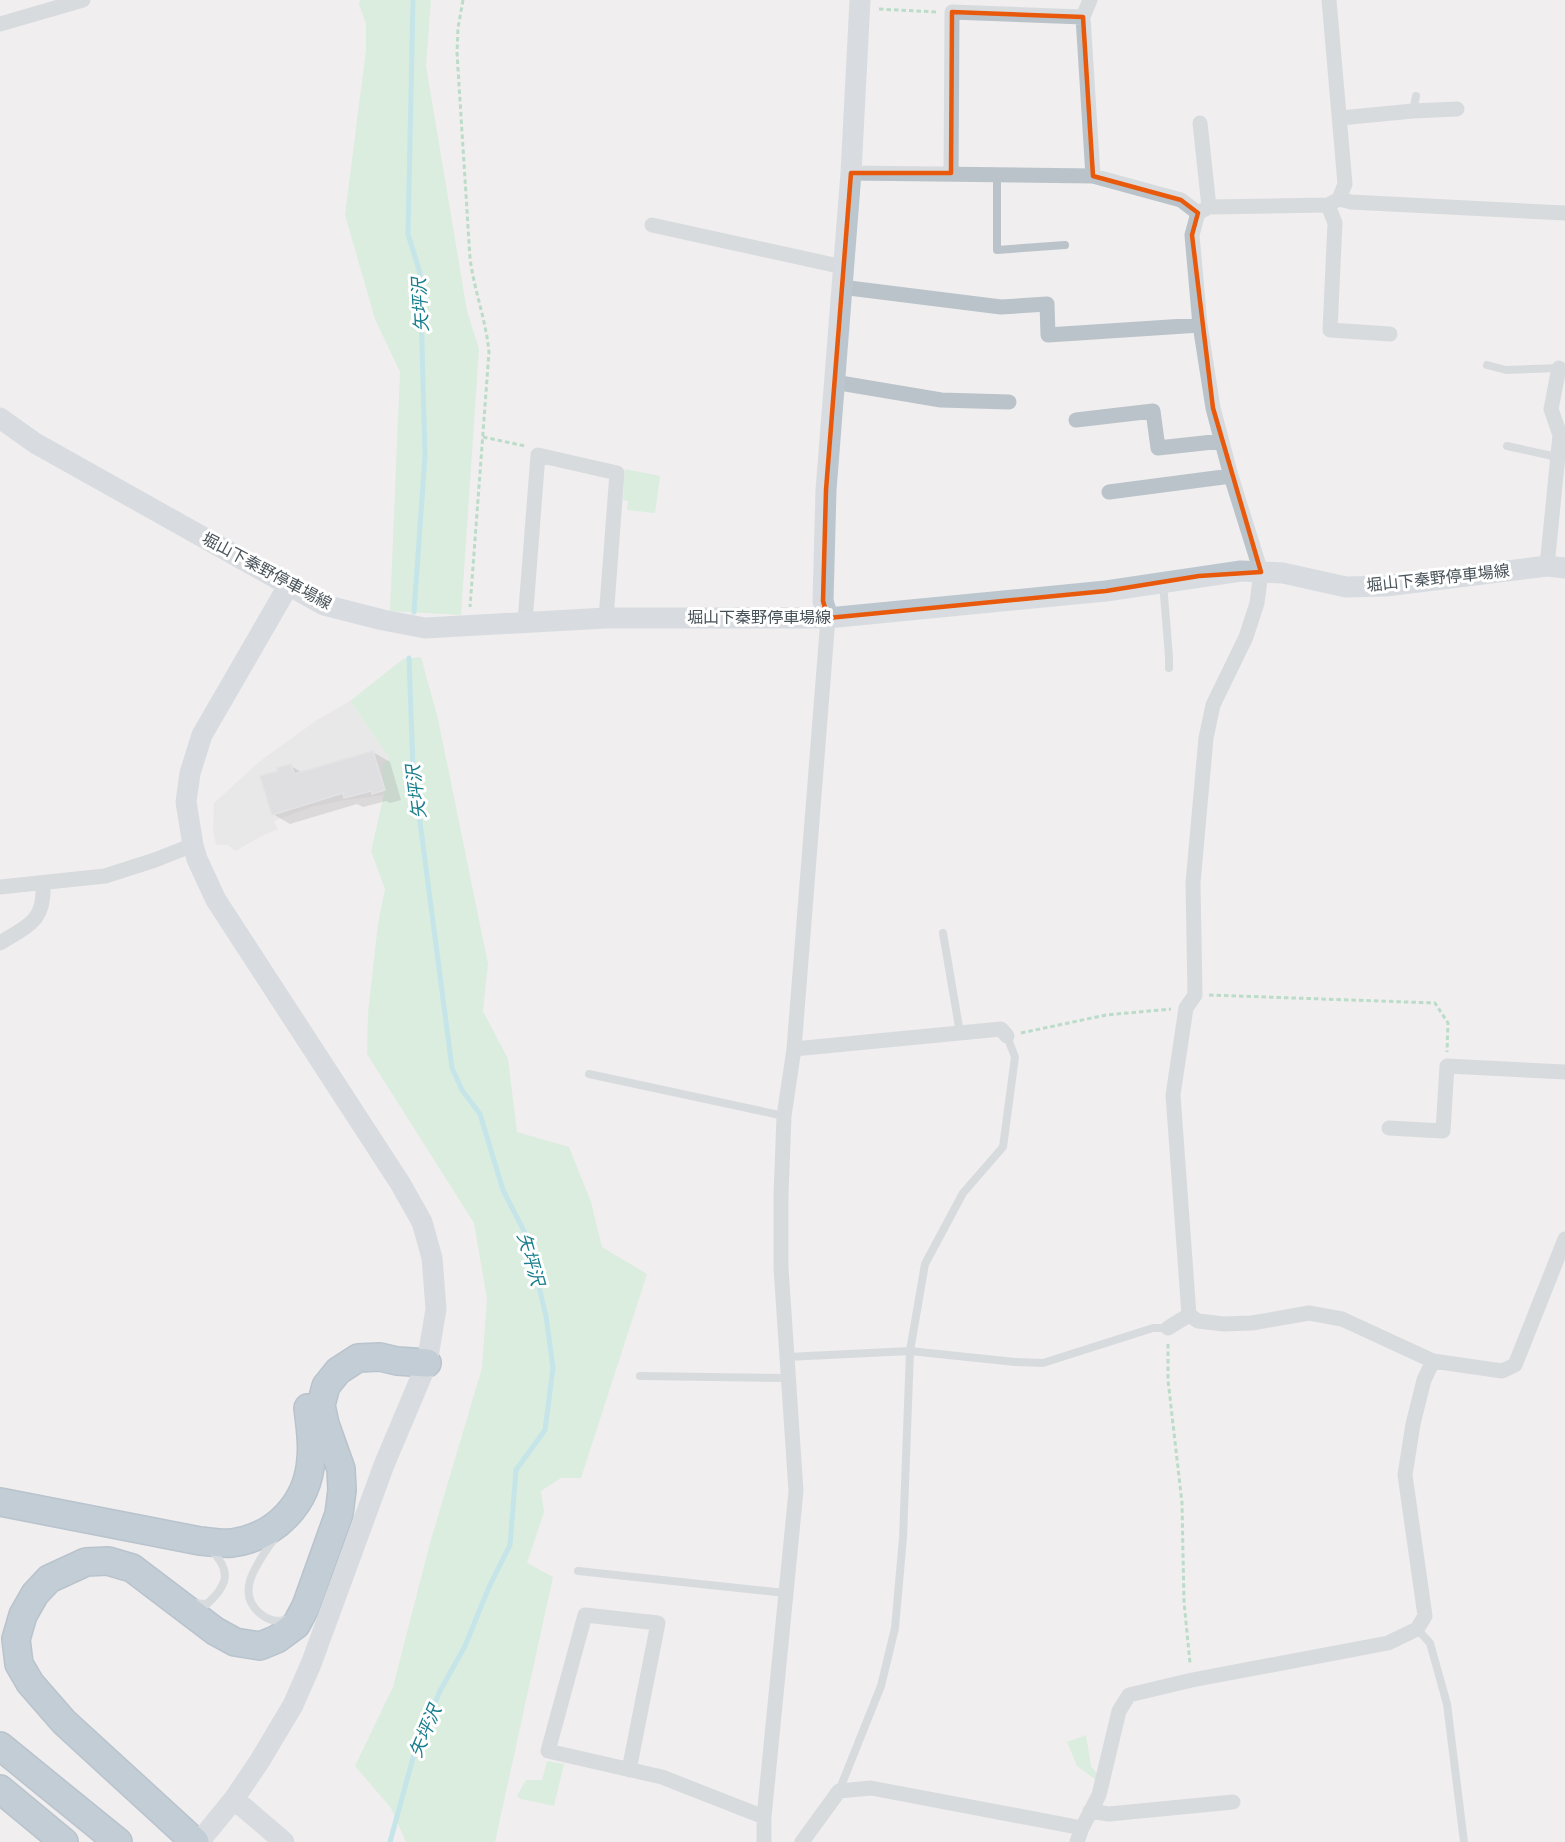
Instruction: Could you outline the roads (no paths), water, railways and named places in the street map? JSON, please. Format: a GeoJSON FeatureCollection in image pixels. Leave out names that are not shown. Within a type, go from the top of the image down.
{"type":"FeatureCollection","features":[{"type":"Feature","properties":{"kind":"highway"},"geometry":{"type":"LineString","coordinates":[[0,1502],[200,1541],[226,1543],[252,1538],[270,1530],[290,1513],[301,1496],[309,1474],[312,1443],[309,1396],[315,1374],[323,1363],[345,1347],[369,1341],[399,1349],[427,1363]]}},
{"type":"Feature","properties":{"kind":"highway"},"geometry":{"type":"LineString","coordinates":[[202,1836],[64,1722],[30,1683],[20,1664],[16,1639],[23,1615],[35,1594],[49,1579],[87,1562],[108,1561],[132,1568],[215,1631],[236,1642],[260,1646],[277,1638],[296,1624],[306,1606],[339,1514],[342,1490],[341,1469],[325,1424],[321,1405],[326,1386],[338,1371],[358,1358],[380,1357],[427,1363]]}},
{"type":"Feature","properties":{"kind":"highway"},"geometry":{"type":"LineString","coordinates":[[0,1746],[118,1842]]}},
{"type":"Feature","properties":{"kind":"highway"},"geometry":{"type":"LineString","coordinates":[[0,1789],[64,1842]]}},
{"type":"Feature","properties":{"kind":"street"},"geometry":{"type":"LineString","coordinates":[[0,24],[83,0]]}},
{"type":"Feature","properties":{"kind":"street"},"geometry":{"type":"LineString","coordinates":[[1090,0],[1083,17],[1093,176]]}},
{"type":"Feature","properties":{"kind":"street"},"geometry":{"type":"LineString","coordinates":[[1329,0],[1345,184],[1334,202],[1330,330],[1390,334]]}},
{"type":"Feature","properties":{"kind":"street"},"geometry":{"type":"LineString","coordinates":[[764,1842],[764,1817],[796,1491],[781,1227],[784,1116],[794,1049],[828,618],[824,601],[825,501],[851,173],[860,4]]}},
{"type":"Feature","properties":{"kind":"street"},"geometry":{"type":"LineString","coordinates":[[951,172],[952,6],[1083,17]]}},
{"type":"Feature","properties":{"kind":"street"},"geometry":{"type":"LineString","coordinates":[[1340,118],[1414,103],[1457,110]]}},
{"type":"Feature","properties":{"kind":"street"},"geometry":{"type":"LineString","coordinates":[[1200,123],[1203,210],[1192,235],[1200,325],[1213,408],[1261,573],[1257,603],[1246,637],[1213,705],[1206,738],[1193,883],[1191,1002],[1173,1095],[1190,1315],[1198,1321],[1224,1324],[1252,1323],[1309,1313],[1342,1319],[1434,1361],[1502,1371],[1515,1365],[1565,1239]]}},
{"type":"Feature","properties":{"kind":"street"},"geometry":{"type":"LineString","coordinates":[[851,173],[951,172],[1093,176],[1181,200],[1203,210],[1351,202],[1565,213]]}},
{"type":"Feature","properties":{"kind":"street"},"geometry":{"type":"LineString","coordinates":[[652,225],[842,277],[1001,307],[1047,304],[1048,335],[1200,325]]}},
{"type":"Feature","properties":{"kind":"street"},"geometry":{"type":"LineString","coordinates":[[1556,567],[1557,457],[1560,435],[1551,409],[1559,368]]}},
{"type":"Feature","properties":{"kind":"street"},"geometry":{"type":"LineString","coordinates":[[834,382],[941,400],[1009,402]]}},
{"type":"Feature","properties":{"kind":"street"},"geometry":{"type":"LineString","coordinates":[[1076,420],[1153,411],[1158,448],[1222,441]]}},
{"type":"Feature","properties":{"kind":"street","name":"堀山下秦野停車場線"},"geometry":{"type":"LineString","coordinates":[[0,418],[35,442],[288,586],[324,604],[383,620],[425,628],[606,618],[828,618],[1106,591],[1241,571],[1283,573],[1346,587],[1386,586],[1556,567]]}},
{"type":"Feature","properties":{"kind":"street"},"geometry":{"type":"LineString","coordinates":[[525,622],[538,455],[617,473],[606,618]]}},
{"type":"Feature","properties":{"kind":"street"},"geometry":{"type":"LineString","coordinates":[[1109,492],[1231,476]]}},
{"type":"Feature","properties":{"kind":"street"},"geometry":{"type":"LineString","coordinates":[[202,1836],[234,1799],[293,1705],[311,1664],[384,1465],[427,1363],[436,1309],[432,1258],[422,1222],[400,1183],[216,900],[197,860],[193,845],[186,802],[190,773],[202,735],[288,586]]}},
{"type":"Feature","properties":{"kind":"street"},"geometry":{"type":"LineString","coordinates":[[0,887],[105,876],[193,845]]}},
{"type":"Feature","properties":{"kind":"street"},"geometry":{"type":"LineString","coordinates":[[0,942],[32,923],[40,913],[44,899],[43,884]]}},
{"type":"Feature","properties":{"kind":"street"},"geometry":{"type":"LineString","coordinates":[[794,1049],[1001,1029],[1007,1036]]}},
{"type":"Feature","properties":{"kind":"street"},"geometry":{"type":"LineString","coordinates":[[1389,1128],[1443,1131],[1447,1066],[1565,1072]]}},
{"type":"Feature","properties":{"kind":"street"},"geometry":{"type":"LineString","coordinates":[[1168,1328],[1190,1315]]}},
{"type":"Feature","properties":{"kind":"street"},"geometry":{"type":"LineString","coordinates":[[802,1842],[839,1791],[871,1788],[1079,1835],[1100,1795],[1119,1711],[1128,1695],[1192,1680],[1388,1643],[1417,1629],[1425,1616],[1405,1474],[1413,1424],[1424,1380],[1434,1361]]}},
{"type":"Feature","properties":{"kind":"street"},"geometry":{"type":"LineString","coordinates":[[629,1770],[658,1623],[585,1614],[548,1751],[629,1770],[662,1777],[764,1817]]}},
{"type":"Feature","properties":{"kind":"street"},"geometry":{"type":"LineString","coordinates":[[234,1799],[284,1842]]}},
{"type":"Feature","properties":{"kind":"street"},"geometry":{"type":"LineString","coordinates":[[1090,1811],[1108,1814],[1233,1802]]}},
{"type":"Feature","properties":{"kind":"lane"},"geometry":{"type":"LineString","coordinates":[[997,174],[997,250],[1065,245]]}},
{"type":"Feature","properties":{"kind":"lane"},"geometry":{"type":"LineString","coordinates":[[1487,365],[1506,370],[1559,368]]}},
{"type":"Feature","properties":{"kind":"lane"},"geometry":{"type":"LineString","coordinates":[[1507,446],[1557,457]]}},
{"type":"Feature","properties":{"kind":"lane"},"geometry":{"type":"LineString","coordinates":[[1162,582],[1169,668]]}},
{"type":"Feature","properties":{"kind":"lane"},"geometry":{"type":"LineString","coordinates":[[943,933],[960,1033]]}},
{"type":"Feature","properties":{"kind":"lane"},"geometry":{"type":"LineString","coordinates":[[839,1791],[881,1686],[894,1628],[903,1538],[910,1351],[925,1264],[963,1193],[1003,1147],[1015,1057],[1007,1036]]}},
{"type":"Feature","properties":{"kind":"lane"},"geometry":{"type":"LineString","coordinates":[[589,1074],[784,1116]]}},
{"type":"Feature","properties":{"kind":"lane"},"geometry":{"type":"LineString","coordinates":[[787,1357],[910,1351],[1042,1363],[1153,1328],[1168,1328]]}},
{"type":"Feature","properties":{"kind":"lane"},"geometry":{"type":"LineString","coordinates":[[640,1376],[788,1378]]}},
{"type":"Feature","properties":{"kind":"lane"},"geometry":{"type":"LineString","coordinates":[[290,1513],[248,1580],[249,1599],[256,1611],[268,1619],[282,1622],[294,1617],[306,1606]]}},
{"type":"Feature","properties":{"kind":"lane"},"geometry":{"type":"LineString","coordinates":[[177,1603],[207,1604],[221,1592],[225,1579],[222,1564],[200,1541]]}},
{"type":"Feature","properties":{"kind":"lane"},"geometry":{"type":"LineString","coordinates":[[578,1571],[785,1593]]}},
{"type":"Feature","properties":{"kind":"lane"},"geometry":{"type":"LineString","coordinates":[[1417,1629],[1430,1643],[1447,1704],[1464,1842]]}},
{"type":"Feature","properties":{"kind":"waterway","name":"矢坪沢"},"geometry":{"type":"LineString","coordinates":[[413,0],[408,234],[420,273],[425,456],[414,612]]}},
{"type":"Feature","properties":{"kind":"waterway","name":"矢坪沢"},"geometry":{"type":"LineString","coordinates":[[390,1842],[416,1747],[440,1691],[465,1646],[489,1587],[510,1545],[516,1470],[545,1430],[553,1368],[546,1316],[527,1237],[503,1190],[480,1114],[462,1090],[452,1068],[413,768],[409,658]]}}]}
